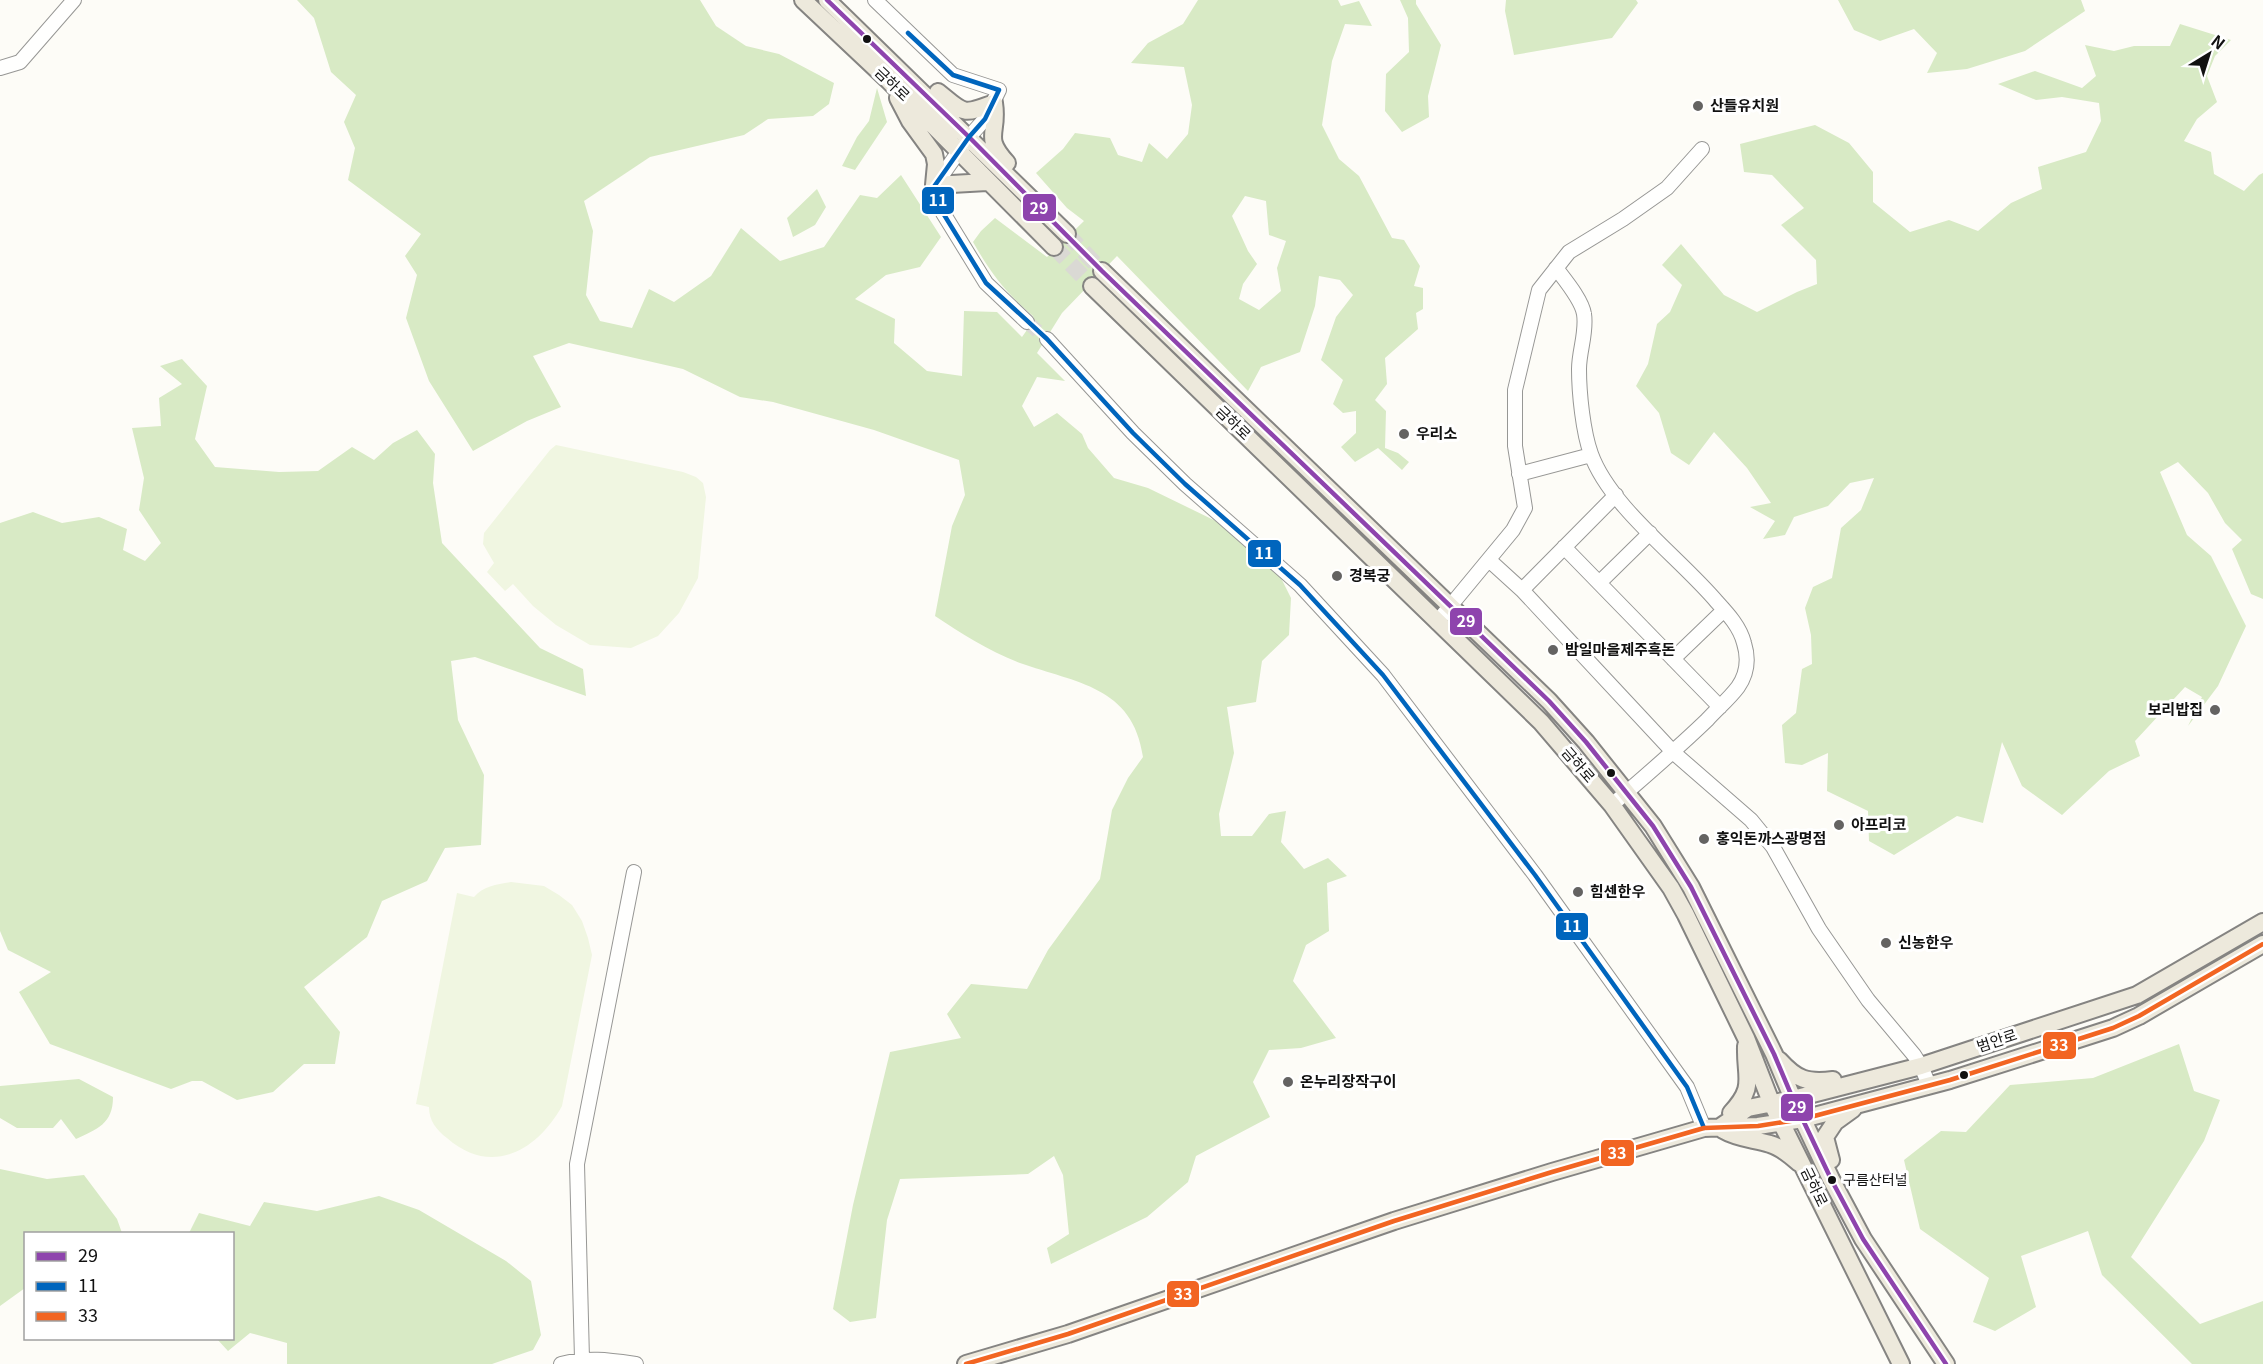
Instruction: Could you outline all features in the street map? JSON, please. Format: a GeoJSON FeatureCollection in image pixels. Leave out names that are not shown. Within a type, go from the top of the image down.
{"type":"FeatureCollection","features":[{"type":"Feature","properties":{"kind":"main road","name":"금하로"},"geometry":{"type":"LineString","coordinates":[[803,0],[969,137],[1067,234]]}},
{"type":"Feature","properties":{"kind":"main road","name":"금하로"},"geometry":{"type":"LineString","coordinates":[[827,0],[987,182],[1054,248]]}},
{"type":"Feature","properties":{"kind":"main road"},"geometry":{"type":"LineString","coordinates":[[893,74],[927,83],[958,110],[974,111],[994,103],[996,117],[992,133],[993,144],[1033,201]]}},
{"type":"Feature","properties":{"kind":"main road"},"geometry":{"type":"LineString","coordinates":[[893,74],[910,121],[934,154],[936,164],[934,185],[987,182]]}},
{"type":"Feature","properties":{"kind":"main road","name":"금하로"},"geometry":{"type":"LineString","coordinates":[[1102,271],[1549,701],[1627,792],[1653,826],[1691,887],[1774,1054],[1792,1099],[1831,1179],[1863,1239],[1946,1364]]}},
{"type":"Feature","properties":{"kind":"main road","name":"금하로"},"geometry":{"type":"LineString","coordinates":[[1092,286],[1541,722],[1612,805],[1671,888],[1686,915],[1746,1038],[1780,1121],[1901,1364]]}},
{"type":"Feature","properties":{"kind":"main road","name":"범안로"},"geometry":{"type":"LineString","coordinates":[[966,1364],[1068,1334],[1394,1221],[1712,1128],[1748,1108],[1921,1066],[2137,995],[2263,922]]}},
{"type":"Feature","properties":{"kind":"main road","name":"범안로"},"geometry":{"type":"LineString","coordinates":[[1712,1128],[1758,1126],[1803,1119],[1929,1085],[2113,1028],[2202,981],[2263,944]]}},
{"type":"Feature","properties":{"kind":"main road"},"geometry":{"type":"LineString","coordinates":[[1746,1038],[1745,1068],[1749,1078],[1748,1088],[1740,1103],[1712,1128],[1746,1140],[1776,1146],[1805,1168]]}},
{"type":"Feature","properties":{"kind":"main road"},"geometry":{"type":"LineString","coordinates":[[1774,1054],[1792,1073],[1804,1080],[1864,1079]]}},
{"type":"Feature","properties":{"kind":"main road"},"geometry":{"type":"LineString","coordinates":[[1831,1179],[1832,1164],[1825,1137],[1835,1122],[1861,1104]]}},
{"type":"Feature","properties":{"kind":"street"},"geometry":{"type":"LineString","coordinates":[[0,68],[20,62],[74,0]]}},
{"type":"Feature","properties":{"kind":"street"},"geometry":{"type":"LineString","coordinates":[[875,0],[953,75],[999,90],[985,119],[934,185],[934,191],[943,213],[986,283],[1027,322]]}},
{"type":"Feature","properties":{"kind":"street"},"geometry":{"type":"LineString","coordinates":[[1437,622],[1514,530],[1525,508],[1515,446],[1515,390],[1539,290],[1569,252],[1623,219],[1667,188],[1702,149]]}},
{"type":"Feature","properties":{"kind":"street"},"geometry":{"type":"LineString","coordinates":[[1556,268],[1570,285],[1584,313],[1579,368],[1584,430],[1591,455],[1616,495],[1724,610],[1740,633],[1747,657],[1746,670],[1738,686],[1720,706],[1674,753],[1612,805]]}},
{"type":"Feature","properties":{"kind":"street"},"geometry":{"type":"LineString","coordinates":[[1047,339],[1133,433],[1185,484],[1300,585],[1383,675],[1535,874],[1687,1087],[1712,1128]]}},
{"type":"Feature","properties":{"kind":"street"},"geometry":{"type":"LineString","coordinates":[[1519,474],[1591,455]]}},
{"type":"Feature","properties":{"kind":"street"},"geometry":{"type":"LineString","coordinates":[[1522,590],[1616,495]]}},
{"type":"Feature","properties":{"kind":"street"},"geometry":{"type":"LineString","coordinates":[[1599,583],[1650,533]]}},
{"type":"Feature","properties":{"kind":"street"},"geometry":{"type":"LineString","coordinates":[[1564,547],[1720,706]]}},
{"type":"Feature","properties":{"kind":"street"},"geometry":{"type":"LineString","coordinates":[[1489,560],[1522,590],[1674,753],[1751,820],[1773,847],[1819,929],[1868,1000],[1921,1066],[1929,1085]]}},
{"type":"Feature","properties":{"kind":"street"},"geometry":{"type":"LineString","coordinates":[[1673,658],[1724,610]]}},
{"type":"Feature","properties":{"kind":"street"},"geometry":{"type":"LineString","coordinates":[[582,1359],[577,1164],[634,873]]}},
{"type":"Feature","properties":{"kind":"street"},"geometry":{"type":"LineString","coordinates":[[561,1364],[582,1359],[636,1364]]}},
{"type":"Feature","properties":{"kind":"green space"},"geometry":{"type":"Polygon","coordinates":[[[297,0],[700,0],[716,26],[746,46],[779,54],[834,83],[829,104],[813,116],[768,119],[744,135],[650,157],[584,201],[593,231],[586,295],[600,321],[632,328],[649,289],[674,302],[711,276],[741,228],[780,261],[824,247],[860,195],[877,198],[901,175],[941,237],[920,267],[886,275],[855,299],[895,319],[894,343],[927,371],[962,376],[964,311],[997,312],[1022,337],[1034,320],[1033,316],[1014,299],[993,274],[980,254],[973,242],[981,231],[995,218],[1047,257],[1084,221],[1067,208],[1036,173],[1063,149],[1075,133],[1110,138],[1118,155],[1142,162],[1149,143],[1167,159],[1188,134],[1192,105],[1184,67],[1131,63],[1148,43],[1183,24],[1198,0],[1338,0],[1341,6],[1359,1],[1372,26],[1345,24],[1332,61],[1322,125],[1339,159],[1359,176],[1392,238],[1404,240],[1420,266],[1414,286],[1423,288],[1423,309],[1416,313],[1418,329],[1385,358],[1387,384],[1375,400],[1386,411],[1385,448],[1398,453],[1409,462],[1402,470],[1378,448],[1355,462],[1341,447],[1356,433],[1356,411],[1343,413],[1333,404],[1343,380],[1321,360],[1336,317],[1353,295],[1340,280],[1319,276],[1315,306],[1300,352],[1261,367],[1248,391],[1117,256],[1062,313],[1037,353],[1065,381],[1037,377],[1022,406],[1034,427],[1057,413],[1082,434],[1088,448],[1114,478],[1148,488],[1224,525],[1279,574],[1291,598],[1289,635],[1262,661],[1256,702],[1227,707],[1234,753],[1219,814],[1221,836],[1252,836],[1269,814],[1286,811],[1281,842],[1304,869],[1328,858],[1347,876],[1327,883],[1329,931],[1306,945],[1293,981],[1336,1038],[1301,1048],[1269,1050],[1253,1082],[1270,1117],[1196,1156],[1188,1182],[1147,1217],[1051,1264],[1047,1248],[1069,1234],[1063,1175],[1054,1156],[1028,1174],[900,1179],[887,1220],[876,1318],[850,1322],[833,1309],[853,1205],[890,1052],[961,1038],[947,1014],[971,984],[1027,989],[1048,950],[1100,879],[1112,810],[1128,778],[1143,757],[1137,733],[1127,715],[1114,701],[1099,691],[1009,658],[976,642],[935,616],[952,526],[965,495],[959,460],[874,430],[773,402],[740,397],[683,369],[569,343],[533,356],[561,407],[527,421],[473,451],[429,381],[406,318],[417,275],[405,256],[421,234],[348,180],[355,148],[344,122],[356,95],[331,72],[314,18],[297,0]],[[1245,196],[1232,216],[1248,251],[1257,264],[1243,284],[1239,299],[1259,310],[1281,291],[1277,268],[1286,241],[1269,235],[1266,201],[1245,196]]]}},
{"type":"Feature","properties":{"kind":"green space"},"geometry":{"type":"Polygon","coordinates":[[[1400,0],[1416,0],[1416,4],[1441,45],[1428,96],[1429,117],[1402,132],[1385,111],[1386,74],[1409,52],[1408,18],[1400,0]]]}},
{"type":"Feature","properties":{"kind":"green space"},"geometry":{"type":"Polygon","coordinates":[[[1506,0],[1636,0],[1638,3],[1612,38],[1514,55],[1505,11],[1506,0]]]}},
{"type":"Feature","properties":{"kind":"green space"},"geometry":{"type":"Polygon","coordinates":[[[1838,0],[2081,0],[2085,11],[2025,51],[1967,69],[1927,73],[1937,53],[1914,29],[1880,41],[1854,30],[1838,0]]]}},
{"type":"Feature","properties":{"kind":"green space"},"geometry":{"type":"Polygon","coordinates":[[[2180,24],[2231,40],[2215,56],[2207,76],[2217,102],[2197,119],[2184,141],[2211,152],[2214,174],[2244,191],[2263,173],[2263,599],[2251,594],[2232,549],[2242,540],[2225,523],[2208,493],[2178,462],[2160,472],[2187,535],[2211,556],[2246,626],[2218,686],[2188,726],[2202,697],[2185,687],[2135,741],[2140,756],[2109,771],[2062,815],[2022,786],[2002,742],[1983,823],[1957,816],[1894,855],[1869,841],[1868,811],[1827,791],[1828,753],[1802,765],[1785,763],[1782,725],[1796,713],[1802,669],[1812,664],[1811,635],[1805,608],[1813,587],[1832,578],[1841,528],[1861,510],[1874,478],[1850,483],[1828,506],[1794,517],[1785,535],[1763,539],[1775,521],[1750,507],[1771,503],[1747,468],[1714,432],[1689,465],[1671,453],[1659,413],[1636,386],[1648,364],[1657,324],[1670,312],[1682,285],[1662,265],[1681,244],[1724,295],[1757,312],[1817,284],[1816,260],[1781,225],[1804,208],[1772,175],[1744,172],[1740,144],[1815,125],[1849,143],[1873,172],[1873,202],[1910,232],[1949,220],[1978,231],[2011,203],[2042,189],[2038,167],[2086,152],[2101,121],[2099,103],[2062,97],[2036,100],[1998,84],[2035,71],[2082,88],[2096,76],[2085,45],[2114,51],[2134,46],[2170,46],[2180,24]]]}},
{"type":"Feature","properties":{"kind":"green space"},"geometry":{"type":"Polygon","coordinates":[[[877,88],[887,122],[855,170],[842,166],[857,137],[869,121],[877,88]]]}},
{"type":"Feature","properties":{"kind":"green space"},"geometry":{"type":"Polygon","coordinates":[[[817,189],[826,207],[815,225],[793,237],[787,218],[817,189]]]}},
{"type":"Feature","properties":{"kind":"green space"},"geometry":{"type":"Polygon","coordinates":[[[182,359],[207,386],[195,439],[215,467],[279,472],[318,471],[352,447],[374,460],[393,443],[417,430],[435,454],[433,483],[442,543],[540,648],[583,669],[586,696],[475,657],[451,661],[458,720],[484,775],[481,845],[445,848],[427,881],[382,901],[367,937],[304,987],[340,1032],[335,1064],[304,1064],[273,1092],[237,1100],[202,1081],[192,1081],[171,1089],[50,1044],[19,992],[51,972],[8,950],[0,931],[0,523],[33,512],[62,523],[99,517],[127,529],[123,550],[145,561],[161,543],[139,510],[144,478],[132,428],[161,426],[159,398],[182,384],[160,366],[182,359]]]}},
{"type":"Feature","properties":{"kind":"green space"},"geometry":{"type":"Polygon","coordinates":[[[556,445],[683,472],[696,477],[703,483],[706,497],[698,578],[679,613],[658,636],[631,648],[590,645],[556,625],[533,606],[513,584],[505,591],[487,572],[494,563],[483,544],[484,533],[556,445]]]}},
{"type":"Feature","properties":{"kind":"green space"},"geometry":{"type":"Polygon","coordinates":[[[511,882],[544,886],[572,905],[582,921],[592,955],[562,1106],[552,1122],[526,1146],[512,1154],[496,1157],[480,1156],[464,1150],[443,1135],[432,1120],[429,1107],[416,1104],[457,893],[474,897],[486,888],[511,882]]]}},
{"type":"Feature","properties":{"kind":"green space"},"geometry":{"type":"Polygon","coordinates":[[[2179,1044],[2194,1091],[2220,1100],[2204,1141],[2131,1257],[2200,1324],[2263,1301],[2263,1364],[2192,1364],[2102,1275],[2088,1231],[2021,1256],[2036,1307],[1995,1331],[1973,1322],[1989,1278],[1920,1229],[1904,1160],[1941,1131],[1966,1132],[2010,1085],[2093,1078],[2179,1044]]]}},
{"type":"Feature","properties":{"kind":"green space"},"geometry":{"type":"Polygon","coordinates":[[[79,1079],[113,1097],[107,1120],[91,1132],[76,1139],[61,1119],[53,1128],[17,1128],[0,1118],[0,1086],[79,1079]]]}},
{"type":"Feature","properties":{"kind":"green space"},"geometry":{"type":"Polygon","coordinates":[[[0,1169],[47,1179],[84,1175],[117,1219],[122,1232],[24,1232],[24,1289],[0,1306],[0,1169]]]}},
{"type":"Feature","properties":{"kind":"green space"},"geometry":{"type":"Polygon","coordinates":[[[379,1196],[419,1210],[506,1261],[531,1281],[541,1335],[533,1350],[492,1364],[287,1364],[287,1343],[250,1333],[228,1351],[218,1340],[234,1340],[234,1232],[190,1232],[199,1213],[250,1226],[264,1202],[317,1211],[379,1196]]]}},
{"type":"Feature","properties":{"kind":"tunnel"},"geometry":{"type":"LineString","coordinates":[[1067,234],[1102,271]]}},
{"type":"Feature","properties":{"kind":"tunnel"},"geometry":{"type":"LineString","coordinates":[[1054,247],[1092,286]]}},
{"type":"Feature","properties":{"kind":"tunnel"},"geometry":{"type":"LineString","coordinates":[[1027,322],[1047,339]]}},
{"type":"Feature","properties":{"kind":"transit line","name":"29"},"geometry":{"type":"LineString","coordinates":[[827,0],[969,137],[1102,271],[1549,701],[1586,742],[1653,826],[1691,887],[1774,1054],[1831,1179],[1863,1239],[1946,1364]]}},
{"type":"Feature","properties":{"kind":"transit line","name":"11"},"geometry":{"type":"LineString","coordinates":[[908,33],[953,75],[999,90],[985,119],[969,137],[933,188],[943,213],[986,283],[1047,339],[1133,433],[1185,484],[1300,585],[1383,675],[1535,875],[1687,1087],[1704,1128]]}},
{"type":"Feature","properties":{"kind":"transit line","name":"33"},"geometry":{"type":"LineString","coordinates":[[966,1364],[1068,1334],[1394,1221],[1552,1172],[1704,1128],[1758,1126],[1803,1119],[1950,1080],[2113,1028],[2139,1016],[2263,944]]}},
{"type":"Feature","properties":{"kind":"place","name":"산들유치원"},"geometry":{"type":"Point","coordinates":[1698,106]}},
{"type":"Feature","properties":{"kind":"place","name":"우리소"},"geometry":{"type":"Point","coordinates":[1404,434]}},
{"type":"Feature","properties":{"kind":"place","name":"경복궁"},"geometry":{"type":"Point","coordinates":[1337,576]}},
{"type":"Feature","properties":{"kind":"place","name":"밤일마을제주흑돈"},"geometry":{"type":"Point","coordinates":[1553,650]}},
{"type":"Feature","properties":{"kind":"place","name":"보리밥집"},"geometry":{"type":"Point","coordinates":[2215,710]}},
{"type":"Feature","properties":{"kind":"place","name":"아프리코"},"geometry":{"type":"Point","coordinates":[1839,825]}},
{"type":"Feature","properties":{"kind":"place","name":"홍익돈까스광명점"},"geometry":{"type":"Point","coordinates":[1704,839]}},
{"type":"Feature","properties":{"kind":"place","name":"힘센한우"},"geometry":{"type":"Point","coordinates":[1578,892]}},
{"type":"Feature","properties":{"kind":"place","name":"신농한우"},"geometry":{"type":"Point","coordinates":[1886,943]}},
{"type":"Feature","properties":{"kind":"place","name":"온누리장작구이"},"geometry":{"type":"Point","coordinates":[1288,1082]}},
{"type":"Feature","properties":{"kind":"place","name":"구름산터널"},"geometry":{"type":"Point","coordinates":[1832,1180]}}]}
